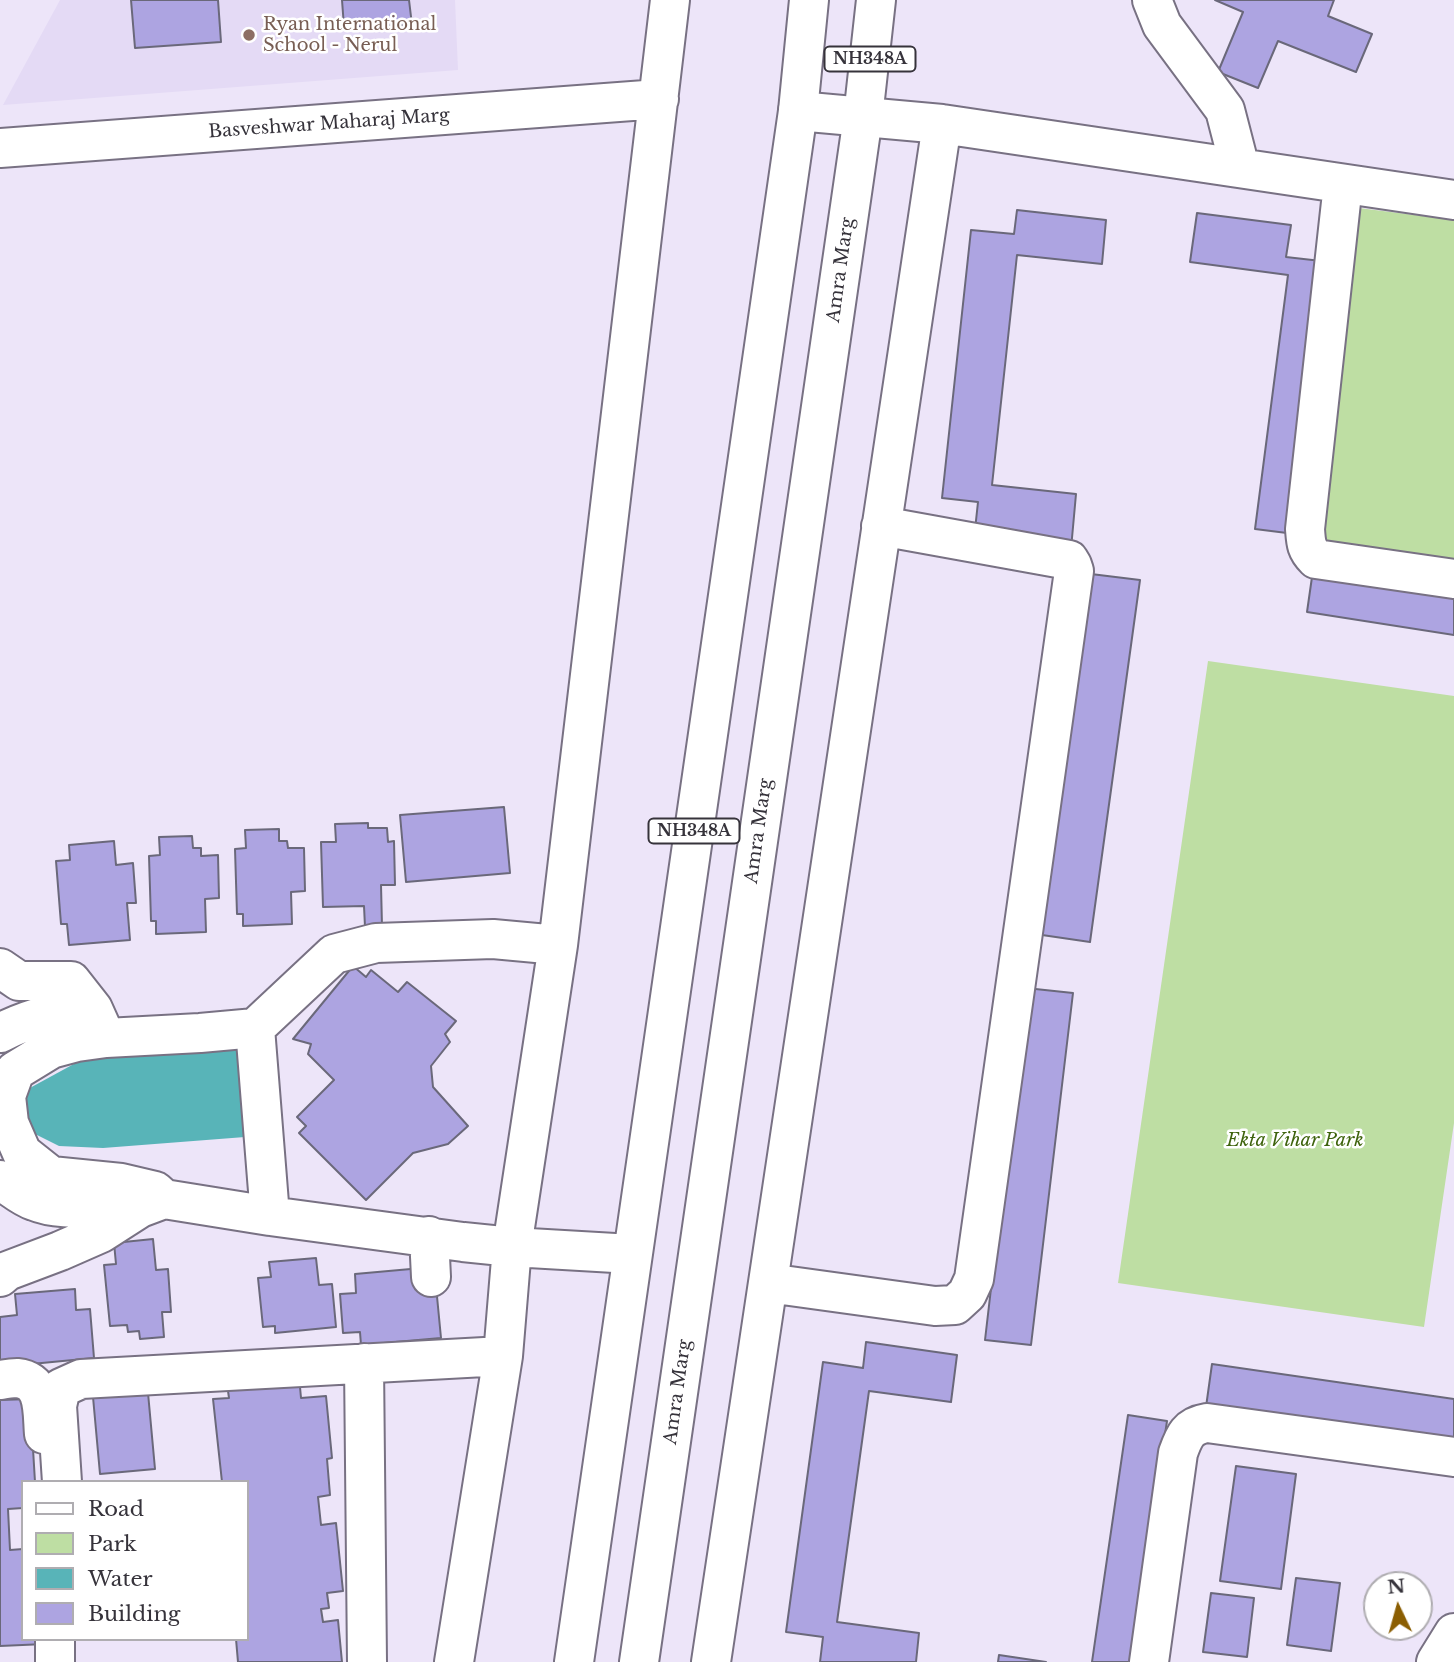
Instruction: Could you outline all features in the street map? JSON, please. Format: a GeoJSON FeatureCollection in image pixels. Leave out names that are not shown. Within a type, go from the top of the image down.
{"type":"FeatureCollection","features":[{"type":"Feature","properties":{"kind":"main road"},"geometry":{"type":"LineString","coordinates":[[454,1662],[503,1356],[512,1247],[558,945],[670,0]]}},
{"type":"Feature","properties":{"kind":"main road","name":"NH348A"},"geometry":{"type":"LineString","coordinates":[[574,1662],[798,111],[809,0]]}},
{"type":"Feature","properties":{"kind":"main road","name":"Amra Marg"},"geometry":{"type":"LineString","coordinates":[[639,1662],[863,117],[876,0]]}},
{"type":"Feature","properties":{"kind":"main road"},"geometry":{"type":"LineString","coordinates":[[1152,0],[1162,25],[1225,110],[1240,168]]}},
{"type":"Feature","properties":{"kind":"main road","name":"Basveshwar Maharaj Marg"},"geometry":{"type":"LineString","coordinates":[[0,148],[659,99]]}},
{"type":"Feature","properties":{"kind":"main road"},"geometry":{"type":"LineString","coordinates":[[798,111],[942,124],[1454,200]]}},
{"type":"Feature","properties":{"kind":"main road"},"geometry":{"type":"LineString","coordinates":[[711,1662],[942,124]]}},
{"type":"Feature","properties":{"kind":"main road"},"geometry":{"type":"LineString","coordinates":[[1343,184],[1305,529],[1306,543],[1309,552],[1317,559],[1454,579]]}},
{"type":"Feature","properties":{"kind":"main road"},"geometry":{"type":"LineString","coordinates":[[768,1283],[935,1306],[955,1305],[967,1294],[974,1279],[1074,571],[1069,560],[881,526]]}},
{"type":"Feature","properties":{"kind":"main road"},"geometry":{"type":"LineString","coordinates":[[0,1032],[22,1021],[60,1012],[99,1023],[200,1033],[255,1028],[334,954],[376,943],[493,939],[558,945]]}},
{"type":"Feature","properties":{"kind":"main road"},"geometry":{"type":"LineString","coordinates":[[0,968],[19,981],[71,981],[99,1023]]}},
{"type":"Feature","properties":{"kind":"main road"},"geometry":{"type":"LineString","coordinates":[[0,1277],[7,1271],[101,1233],[152,1204],[155,1191],[121,1183],[51,1176],[22,1153],[9,1123],[6,1096],[15,1071],[99,1023]]}},
{"type":"Feature","properties":{"kind":"main road"},"geometry":{"type":"LineString","coordinates":[[255,1028],[270,1216]]}},
{"type":"Feature","properties":{"kind":"main road"},"geometry":{"type":"LineString","coordinates":[[0,1180],[33,1201],[62,1207],[152,1204],[512,1247],[632,1254]]}},
{"type":"Feature","properties":{"kind":"main road"},"geometry":{"type":"LineString","coordinates":[[429,1236],[431,1277]]}},
{"type":"Feature","properties":{"kind":"main road"},"geometry":{"type":"LineString","coordinates":[[62,1480],[57,1406],[61,1388],[81,1379],[503,1356]]}},
{"type":"Feature","properties":{"kind":"main road"},"geometry":{"type":"LineString","coordinates":[[364,1363],[367,1662]]}},
{"type":"Feature","properties":{"kind":"main road"},"geometry":{"type":"LineString","coordinates":[[0,1380],[19,1378],[34,1384],[41,1397],[46,1480]]}},
{"type":"Feature","properties":{"kind":"main road"},"geometry":{"type":"LineString","coordinates":[[1149,1662],[1178,1453],[1184,1437],[1195,1425],[1207,1423],[1454,1457]]}},
{"type":"Feature","properties":{"kind":"main road"},"geometry":{"type":"LineString","coordinates":[[1436,1662],[1454,1633]]}},
{"type":"Feature","properties":{"kind":"main road"},"geometry":{"type":"LineString","coordinates":[[55,1641],[55,1662]]}},
{"type":"Feature","properties":{"kind":"main road"},"geometry":{"type":"LineString","coordinates":[[72,1641],[74,1662]]}},
{"type":"Feature","properties":{"kind":"shaded area","name":"Ryan International School - Nerul"},"geometry":{"type":"Polygon","coordinates":[[[60,0],[455,0],[458,70],[3,105],[60,0]]]}},
{"type":"Feature","properties":{"kind":"green space"},"geometry":{"type":"Polygon","coordinates":[[[1351,207],[1454,220],[1454,569],[1317,547],[1351,207]]]}},
{"type":"Feature","properties":{"kind":"green space","name":"Ekta Vihar Park"},"geometry":{"type":"Polygon","coordinates":[[[1208,661],[1454,696],[1454,1123],[1424,1327],[1118,1283],[1208,661]]]}},
{"type":"Feature","properties":{"kind":"water"},"geometry":{"type":"Polygon","coordinates":[[[238,1049],[245,1137],[103,1148],[59,1146],[31,1132],[23,1110],[28,1089],[83,1059],[238,1049]]]}},
{"type":"Feature","properties":{"kind":"building"},"geometry":{"type":"Polygon","coordinates":[[[131,0],[218,0],[221,42],[135,48],[131,0]]]}},
{"type":"Feature","properties":{"kind":"building"},"geometry":{"type":"Polygon","coordinates":[[[342,0],[409,0],[412,25],[344,27],[342,0]]]}},
{"type":"Feature","properties":{"kind":"building"},"geometry":{"type":"Polygon","coordinates":[[[1215,0],[1334,0],[1328,16],[1372,34],[1356,72],[1278,41],[1258,88],[1218,72],[1243,12],[1215,0]]]}},
{"type":"Feature","properties":{"kind":"building"},"geometry":{"type":"Polygon","coordinates":[[[1017,210],[1106,220],[1102,264],[1017,255],[992,485],[1076,494],[1071,549],[974,539],[978,502],[942,498],[971,230],[1014,234],[1017,210]]]}},
{"type":"Feature","properties":{"kind":"building"},"geometry":{"type":"Polygon","coordinates":[[[1197,213],[1291,225],[1286,257],[1330,262],[1295,534],[1255,529],[1288,275],[1190,262],[1197,213]]]}},
{"type":"Feature","properties":{"kind":"building"},"geometry":{"type":"Polygon","coordinates":[[[1313,570],[1454,592],[1454,635],[1307,612],[1313,570]]]}},
{"type":"Feature","properties":{"kind":"building"},"geometry":{"type":"Polygon","coordinates":[[[1091,574],[1140,580],[1090,942],[1042,935],[1091,574]]]}},
{"type":"Feature","properties":{"kind":"building"},"geometry":{"type":"Polygon","coordinates":[[[504,807],[510,873],[406,882],[400,815],[504,807]]]}},
{"type":"Feature","properties":{"kind":"building"},"geometry":{"type":"Polygon","coordinates":[[[368,823],[368,828],[387,828],[388,842],[394,841],[395,885],[381,885],[382,926],[365,927],[364,906],[323,907],[321,842],[336,842],[335,824],[368,823]]]}},
{"type":"Feature","properties":{"kind":"building"},"geometry":{"type":"Polygon","coordinates":[[[279,829],[279,841],[287,841],[288,848],[304,848],[305,891],[291,892],[292,924],[243,926],[243,914],[237,914],[235,849],[246,848],[245,830],[279,829]]]}},
{"type":"Feature","properties":{"kind":"building"},"geometry":{"type":"Polygon","coordinates":[[[192,836],[193,848],[201,848],[201,856],[218,855],[219,898],[205,899],[206,932],[156,934],[156,921],[151,921],[149,856],[160,855],[159,837],[192,836]]]}},
{"type":"Feature","properties":{"kind":"building"},"geometry":{"type":"Polygon","coordinates":[[[114,841],[116,865],[133,863],[136,903],[127,903],[130,940],[69,945],[67,924],[61,924],[56,861],[70,860],[69,845],[114,841]]]}},
{"type":"Feature","properties":{"kind":"building"},"geometry":{"type":"Polygon","coordinates":[[[353,966],[366,977],[371,970],[398,992],[407,982],[456,1021],[445,1034],[450,1042],[431,1066],[433,1087],[468,1126],[448,1144],[413,1153],[366,1200],[299,1133],[306,1126],[297,1117],[334,1080],[308,1054],[311,1044],[293,1039],[353,966]]]}},
{"type":"Feature","properties":{"kind":"building"},"geometry":{"type":"Polygon","coordinates":[[[1026,988],[1073,993],[1031,1345],[985,1340],[1026,988]]]}},
{"type":"Feature","properties":{"kind":"building"},"geometry":{"type":"Polygon","coordinates":[[[153,1239],[156,1270],[168,1269],[171,1312],[162,1312],[164,1337],[140,1339],[139,1331],[128,1332],[127,1325],[110,1326],[104,1265],[116,1264],[114,1243],[153,1239]]]}},
{"type":"Feature","properties":{"kind":"building"},"geometry":{"type":"Polygon","coordinates":[[[316,1258],[319,1285],[332,1284],[336,1327],[275,1333],[275,1326],[263,1327],[258,1278],[271,1277],[269,1262],[316,1258]]]}},
{"type":"Feature","properties":{"kind":"building"},"geometry":{"type":"Polygon","coordinates":[[[422,1268],[436,1286],[441,1338],[361,1345],[360,1332],[343,1333],[340,1294],[356,1293],[355,1274],[422,1268]]]}},
{"type":"Feature","properties":{"kind":"building"},"geometry":{"type":"Polygon","coordinates":[[[75,1289],[76,1310],[90,1309],[94,1358],[0,1367],[0,1317],[17,1315],[15,1294],[75,1289]]]}},
{"type":"Feature","properties":{"kind":"building"},"geometry":{"type":"Polygon","coordinates":[[[866,1342],[957,1355],[951,1402],[869,1391],[837,1622],[919,1633],[916,1662],[820,1662],[823,1637],[786,1632],[823,1362],[863,1368],[866,1342]]]}},
{"type":"Feature","properties":{"kind":"building"},"geometry":{"type":"Polygon","coordinates":[[[1212,1364],[1454,1399],[1454,1442],[1206,1407],[1212,1364]]]}},
{"type":"Feature","properties":{"kind":"building"},"geometry":{"type":"Polygon","coordinates":[[[299,1376],[301,1398],[326,1396],[332,1458],[327,1459],[330,1495],[318,1497],[321,1525],[336,1523],[343,1591],[327,1593],[329,1608],[321,1609],[323,1622],[338,1620],[342,1662],[238,1662],[236,1641],[248,1641],[248,1480],[222,1480],[213,1399],[229,1398],[227,1384],[299,1376]]]}},
{"type":"Feature","properties":{"kind":"building"},"geometry":{"type":"Polygon","coordinates":[[[147,1382],[155,1469],[100,1474],[92,1386],[147,1382]]]}},
{"type":"Feature","properties":{"kind":"building"},"geometry":{"type":"Polygon","coordinates":[[[30,1399],[35,1480],[21,1480],[21,1508],[8,1509],[10,1550],[21,1549],[21,1641],[45,1641],[45,1644],[0,1646],[0,1400],[30,1399]]]}},
{"type":"Feature","properties":{"kind":"building"},"geometry":{"type":"Polygon","coordinates":[[[1128,1415],[1167,1421],[1132,1662],[1092,1662],[1128,1415]]]}},
{"type":"Feature","properties":{"kind":"building"},"geometry":{"type":"Polygon","coordinates":[[[1236,1466],[1296,1474],[1281,1589],[1220,1581],[1236,1466]]]}},
{"type":"Feature","properties":{"kind":"building"},"geometry":{"type":"Polygon","coordinates":[[[1296,1578],[1340,1583],[1331,1651],[1287,1645],[1296,1578]]]}},
{"type":"Feature","properties":{"kind":"building"},"geometry":{"type":"Polygon","coordinates":[[[1211,1593],[1254,1598],[1247,1657],[1203,1652],[1211,1593]]]}},
{"type":"Feature","properties":{"kind":"building"},"geometry":{"type":"Polygon","coordinates":[[[999,1655],[1046,1662],[998,1662],[999,1655]]]}},
{"type":"Feature","properties":{"kind":"place","name":"Ryan International School - Nerul"},"geometry":{"type":"Point","coordinates":[249,35]}}]}
